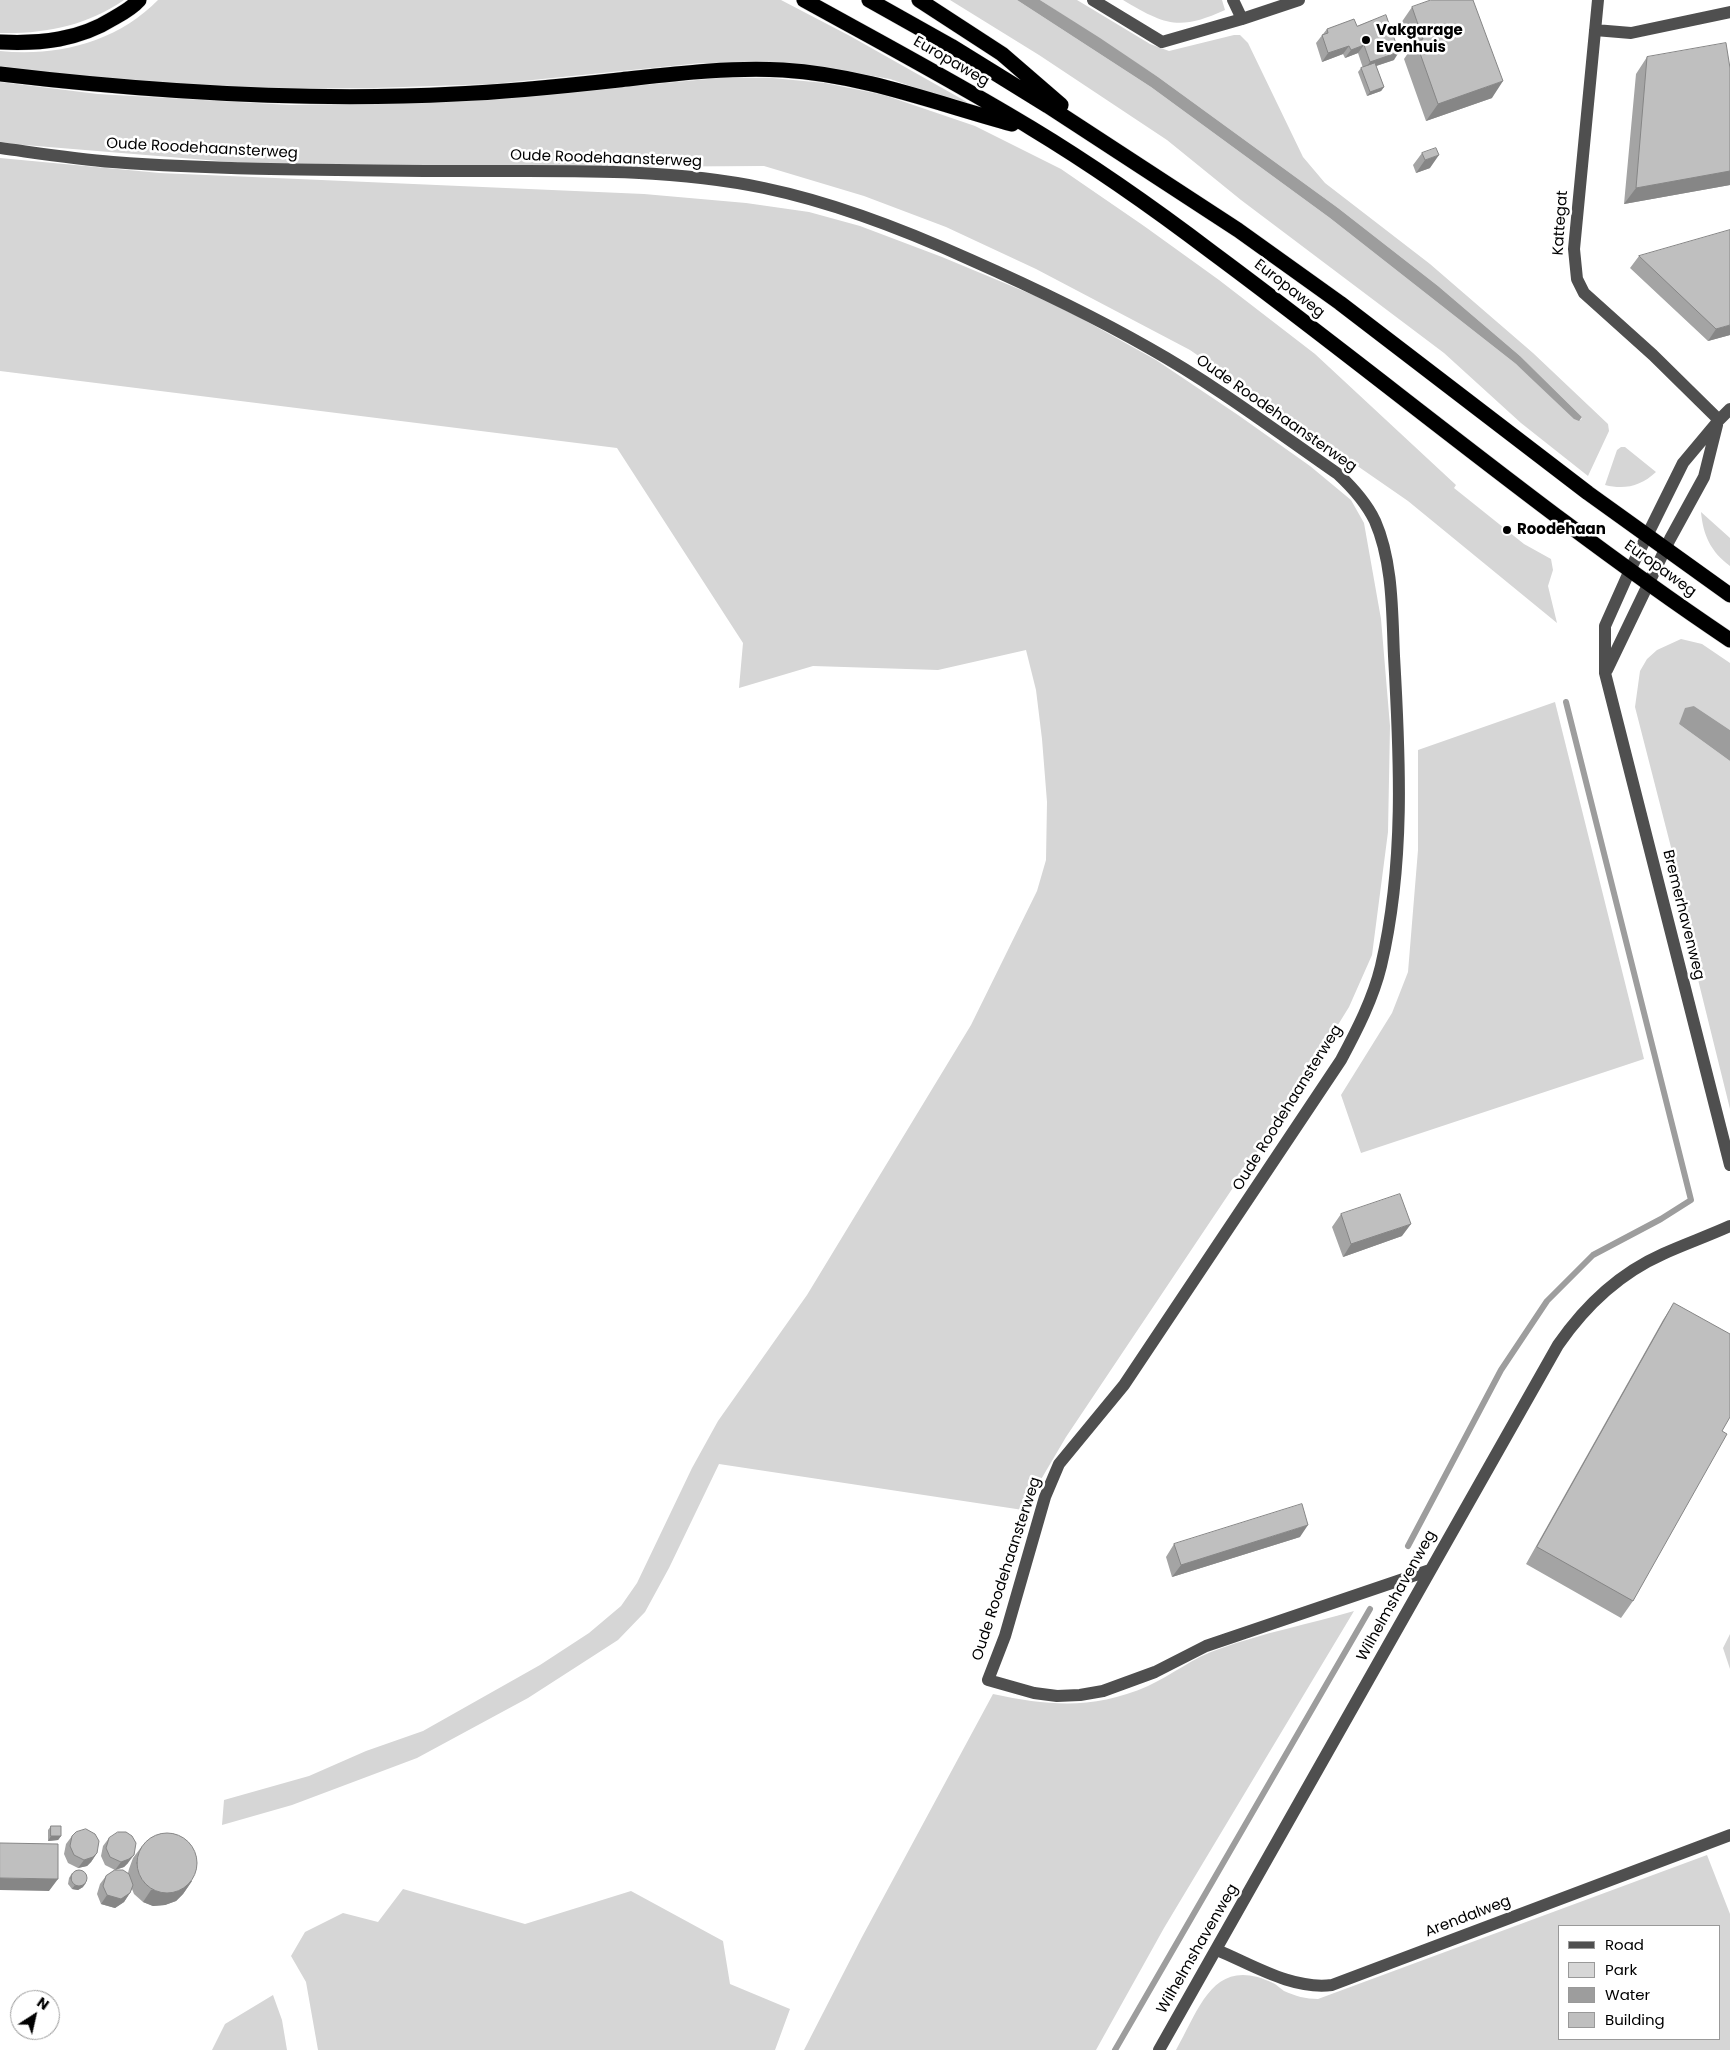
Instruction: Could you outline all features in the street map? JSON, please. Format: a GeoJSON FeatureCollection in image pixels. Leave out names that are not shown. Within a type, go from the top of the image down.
{"type":"FeatureCollection","features":[{"type":"Feature","properties":{"kind":"highway"},"geometry":{"type":"LineString","coordinates":[[0,42],[51,42],[78,35],[97,29],[134,6],[139,0]]}},
{"type":"Feature","properties":{"kind":"highway","name":"Europaweg"},"geometry":{"type":"LineString","coordinates":[[804,0],[1032,129],[1134,196],[1213,252],[1630,570],[1730,640]]}},
{"type":"Feature","properties":{"kind":"highway","name":"Europaweg"},"geometry":{"type":"LineString","coordinates":[[869,0],[951,46],[1104,142],[1238,230],[1340,303],[1647,536],[1730,595]]}},
{"type":"Feature","properties":{"kind":"highway"},"geometry":{"type":"LineString","coordinates":[[919,0],[1002,54],[1104,142]]}},
{"type":"Feature","properties":{"kind":"highway"},"geometry":{"type":"LineString","coordinates":[[0,74],[154,90],[293,96],[454,94],[512,91],[673,73],[783,70],[876,84],[1032,129]]}},
{"type":"Feature","properties":{"kind":"street"},"geometry":{"type":"LineString","coordinates":[[1093,0],[1162,42],[1299,0]]}},
{"type":"Feature","properties":{"kind":"street"},"geometry":{"type":"LineString","coordinates":[[1233,0],[1242,19]]}},
{"type":"Feature","properties":{"kind":"street","name":"Kattegat"},"geometry":{"type":"LineString","coordinates":[[1598,0],[1574,250],[1577,278],[1584,293],[1653,355],[1719,420]]}},
{"type":"Feature","properties":{"kind":"street"},"geometry":{"type":"LineString","coordinates":[[1595,30],[1631,33],[1730,12]]}},
{"type":"Feature","properties":{"kind":"street","name":"Oude Roodehaansterweg"},"geometry":{"type":"LineString","coordinates":[[0,148],[108,162],[237,169],[603,172],[686,177],[763,188],[801,197],[888,225],[952,252],[1032,287],[1143,345],[1223,394],[1338,474],[1353,488],[1366,504],[1381,538],[1391,591],[1399,743],[1398,840],[1394,885],[1380,967],[1357,1030],[1341,1060],[1124,1385],[1060,1464],[1044,1497],[1005,1636],[988,1680],[1034,1693],[1057,1696],[1103,1691],[1155,1672],[1206,1646],[1430,1570]]}},
{"type":"Feature","properties":{"kind":"street","name":"Bremerhavenweg"},"geometry":{"type":"LineString","coordinates":[[1730,409],[1683,463],[1630,570],[1606,626],[1605,673],[1730,1165]]}},
{"type":"Feature","properties":{"kind":"street"},"geometry":{"type":"LineString","coordinates":[[1605,673],[1650,584],[1665,549],[1704,477],[1719,420]]}},
{"type":"Feature","properties":{"kind":"street","name":"Wilhelmshavenweg"},"geometry":{"type":"LineString","coordinates":[[1159,2050],[1558,1345],[1586,1309],[1621,1278],[1641,1265],[1730,1226]]}},
{"type":"Feature","properties":{"kind":"street","name":"Arendalweg"},"geometry":{"type":"LineString","coordinates":[[1217,1950],[1290,1981],[1311,1986],[1332,1985],[1730,1835]]}},
{"type":"Feature","properties":{"kind":"green space"},"geometry":{"type":"Polygon","coordinates":[[[0,0],[124,0],[95,16],[65,27],[33,32],[0,33],[0,0]]]}},
{"type":"Feature","properties":{"kind":"green space"},"geometry":{"type":"Polygon","coordinates":[[[158,0],[781,0],[850,36],[967,102],[965,105],[890,79],[809,65],[701,63],[493,84],[373,88],[270,88],[172,83],[61,74],[0,66],[0,51],[43,51],[85,44],[124,27],[158,0]]]}},
{"type":"Feature","properties":{"kind":"green space"},"geometry":{"type":"Polygon","coordinates":[[[950,0],[1017,0],[1151,87],[1330,218],[1516,364],[1581,420],[1582,417],[1520,356],[1438,286],[1338,208],[1158,77],[1040,0],[1077,0],[1150,44],[1169,51],[1240,35],[1248,43],[1303,157],[1325,183],[1430,264],[1533,353],[1608,424],[1609,431],[1588,476],[1521,423],[1444,353],[1241,200],[1167,140],[1039,55],[950,0]]]}},
{"type":"Feature","properties":{"kind":"green space"},"geometry":{"type":"Polygon","coordinates":[[[1123,0],[1222,0],[1225,10],[1196,21],[1172,22],[1150,15],[1123,0]]]}},
{"type":"Feature","properties":{"kind":"green space"},"geometry":{"type":"Polygon","coordinates":[[[719,78],[772,78],[825,83],[884,95],[975,126],[1061,169],[1219,280],[1315,354],[1456,485],[1454,488],[1524,544],[1551,559],[1553,570],[1548,586],[1557,623],[1408,501],[1190,350],[1036,269],[946,227],[864,196],[764,166],[596,167],[243,163],[0,143],[0,82],[98,94],[290,105],[503,98],[719,78]]]}},
{"type":"Feature","properties":{"kind":"green space"},"geometry":{"type":"Polygon","coordinates":[[[0,158],[160,173],[644,194],[746,203],[809,212],[860,226],[942,257],[1038,297],[1077,316],[1156,360],[1238,415],[1310,466],[1351,500],[1364,523],[1381,619],[1390,726],[1388,832],[1372,955],[1349,1007],[1289,1104],[1066,1437],[1023,1510],[719,1464],[669,1568],[645,1612],[618,1640],[528,1698],[417,1758],[292,1805],[222,1825],[224,1800],[309,1776],[366,1751],[423,1731],[540,1665],[589,1633],[621,1606],[637,1583],[692,1468],[718,1421],[807,1295],[971,1025],[1037,891],[1046,860],[1047,802],[1036,690],[1026,650],[938,670],[813,666],[739,688],[743,643],[617,448],[0,371],[0,158]]]}},
{"type":"Feature","properties":{"kind":"green space"},"geometry":{"type":"Polygon","coordinates":[[[1625,447],[1656,472],[1645,481],[1632,486],[1605,485],[1617,450],[1625,447]]]}},
{"type":"Feature","properties":{"kind":"green space"},"geometry":{"type":"Polygon","coordinates":[[[1701,512],[1730,538],[1730,566],[1723,561],[1709,542],[1701,512]]]}},
{"type":"Feature","properties":{"kind":"green space"},"geometry":{"type":"Polygon","coordinates":[[[1681,639],[1702,644],[1730,663],[1730,730],[1694,706],[1679,724],[1730,761],[1730,1109],[1685,927],[1674,859],[1635,707],[1640,671],[1647,659],[1657,650],[1681,639]]]}},
{"type":"Feature","properties":{"kind":"green space"},"geometry":{"type":"Polygon","coordinates":[[[1555,702],[1644,1059],[1361,1153],[1341,1095],[1392,1013],[1408,972],[1418,850],[1418,750],[1555,702]]]}},
{"type":"Feature","properties":{"kind":"green space"},"geometry":{"type":"Polygon","coordinates":[[[1354,1611],[1164,1928],[1096,2050],[804,2050],[862,1937],[993,1694],[1053,1703],[1090,1702],[1109,1699],[1148,1686],[1210,1652],[1269,1633],[1354,1611]]]}},
{"type":"Feature","properties":{"kind":"green space"},"geometry":{"type":"Polygon","coordinates":[[[1730,1634],[1730,1669],[1723,1648],[1730,1634]]]}},
{"type":"Feature","properties":{"kind":"green space"},"geometry":{"type":"Polygon","coordinates":[[[1707,1855],[1730,1914],[1730,2050],[1176,2050],[1202,2002],[1212,1989],[1223,1980],[1237,1975],[1254,1976],[1275,1984],[1284,1991],[1305,1998],[1318,1999],[1707,1855]]]}},
{"type":"Feature","properties":{"kind":"green space"},"geometry":{"type":"Polygon","coordinates":[[[403,1889],[525,1924],[631,1891],[723,1941],[730,1984],[790,2009],[775,2050],[318,2050],[306,1982],[291,1956],[305,1932],[343,1913],[378,1922],[403,1889]]]}},
{"type":"Feature","properties":{"kind":"green space"},"geometry":{"type":"Polygon","coordinates":[[[273,1995],[282,2020],[287,2050],[212,2050],[225,2024],[273,1995]]]}},
{"type":"Feature","properties":{"kind":"water"},"geometry":{"type":"Polygon","coordinates":[[[1017,0],[1040,0],[1100,38],[1158,77],[1338,208],[1438,286],[1520,356],[1582,417],[1579,421],[1574,419],[1516,364],[1330,218],[1151,87],[1017,0]]]}},
{"type":"Feature","properties":{"kind":"water"},"geometry":{"type":"Polygon","coordinates":[[[1694,706],[1730,730],[1730,761],[1679,724],[1685,708],[1694,706]]]}},
{"type":"Feature","properties":{"kind":"building"},"geometry":{"type":"Polygon","coordinates":[[[1431,0],[1473,0],[1503,81],[1438,104],[1416,42],[1423,39],[1412,7],[1431,0]]]}},
{"type":"Feature","properties":{"kind":"building"},"geometry":{"type":"Polygon","coordinates":[[[1386,15],[1399,52],[1370,62],[1364,45],[1351,50],[1349,46],[1328,53],[1322,35],[1328,33],[1327,29],[1354,19],[1357,26],[1386,15]]]}},
{"type":"Feature","properties":{"kind":"building"},"geometry":{"type":"Polygon","coordinates":[[[1726,43],[1730,68],[1730,171],[1636,188],[1647,57],[1726,43]]]}},
{"type":"Feature","properties":{"kind":"building"},"geometry":{"type":"Polygon","coordinates":[[[1375,63],[1384,87],[1370,92],[1361,68],[1375,63]]]}},
{"type":"Feature","properties":{"kind":"building"},"geometry":{"type":"Polygon","coordinates":[[[1436,148],[1439,155],[1425,160],[1422,153],[1436,148]]]}},
{"type":"Feature","properties":{"kind":"building"},"geometry":{"type":"Polygon","coordinates":[[[1730,230],[1730,325],[1716,329],[1639,256],[1730,230]]]}},
{"type":"Feature","properties":{"kind":"building"},"geometry":{"type":"Polygon","coordinates":[[[1400,1194],[1411,1224],[1351,1244],[1341,1214],[1400,1194]]]}},
{"type":"Feature","properties":{"kind":"building"},"geometry":{"type":"Polygon","coordinates":[[[1674,1303],[1730,1334],[1730,1417],[1722,1431],[1727,1434],[1633,1601],[1537,1547],[1674,1303]]]}},
{"type":"Feature","properties":{"kind":"building"},"geometry":{"type":"Polygon","coordinates":[[[1302,1504],[1308,1525],[1181,1565],[1174,1544],[1302,1504]]]}},
{"type":"Feature","properties":{"kind":"building"},"geometry":{"type":"Polygon","coordinates":[[[51,1826],[61,1826],[61,1836],[51,1836],[51,1826]]]}},
{"type":"Feature","properties":{"kind":"building"},"geometry":{"type":"Polygon","coordinates":[[[86,1829],[95,1834],[99,1841],[97,1853],[93,1857],[84,1860],[74,1855],[70,1846],[72,1836],[76,1832],[86,1829]]]}},
{"type":"Feature","properties":{"kind":"building"},"geometry":{"type":"Polygon","coordinates":[[[118,1832],[126,1832],[132,1836],[136,1843],[134,1855],[121,1862],[110,1857],[106,1848],[109,1838],[118,1832]]]}},
{"type":"Feature","properties":{"kind":"building"},"geometry":{"type":"Polygon","coordinates":[[[167,1833],[184,1838],[192,1846],[197,1863],[192,1880],[184,1888],[167,1893],[150,1888],[142,1880],[137,1863],[142,1846],[150,1838],[167,1833]]]}},
{"type":"Feature","properties":{"kind":"building"},"geometry":{"type":"Polygon","coordinates":[[[0,1843],[58,1844],[58,1879],[0,1878],[0,1843]]]}},
{"type":"Feature","properties":{"kind":"building"},"geometry":{"type":"Polygon","coordinates":[[[79,1870],[85,1872],[87,1878],[85,1884],[79,1886],[73,1884],[71,1878],[73,1872],[79,1870]]]}},
{"type":"Feature","properties":{"kind":"building"},"geometry":{"type":"Polygon","coordinates":[[[115,1870],[123,1870],[129,1874],[133,1885],[130,1893],[121,1899],[107,1895],[103,1886],[106,1876],[115,1870]]]}},
{"type":"Feature","properties":{"kind":"waterway"},"geometry":{"type":"LineString","coordinates":[[1408,1546],[1501,1370],[1547,1301],[1593,1255],[1661,1219],[1691,1200],[1566,702]]}},
{"type":"Feature","properties":{"kind":"waterway"},"geometry":{"type":"LineString","coordinates":[[1115,2050],[1370,1609]]}},
{"type":"Feature","properties":{"kind":"place","name":"Vakgarage Evenhuis"},"geometry":{"type":"Point","coordinates":[1366,40]}},
{"type":"Feature","properties":{"kind":"place","name":"Roodehaan"},"geometry":{"type":"Point","coordinates":[1507,530]}}]}
